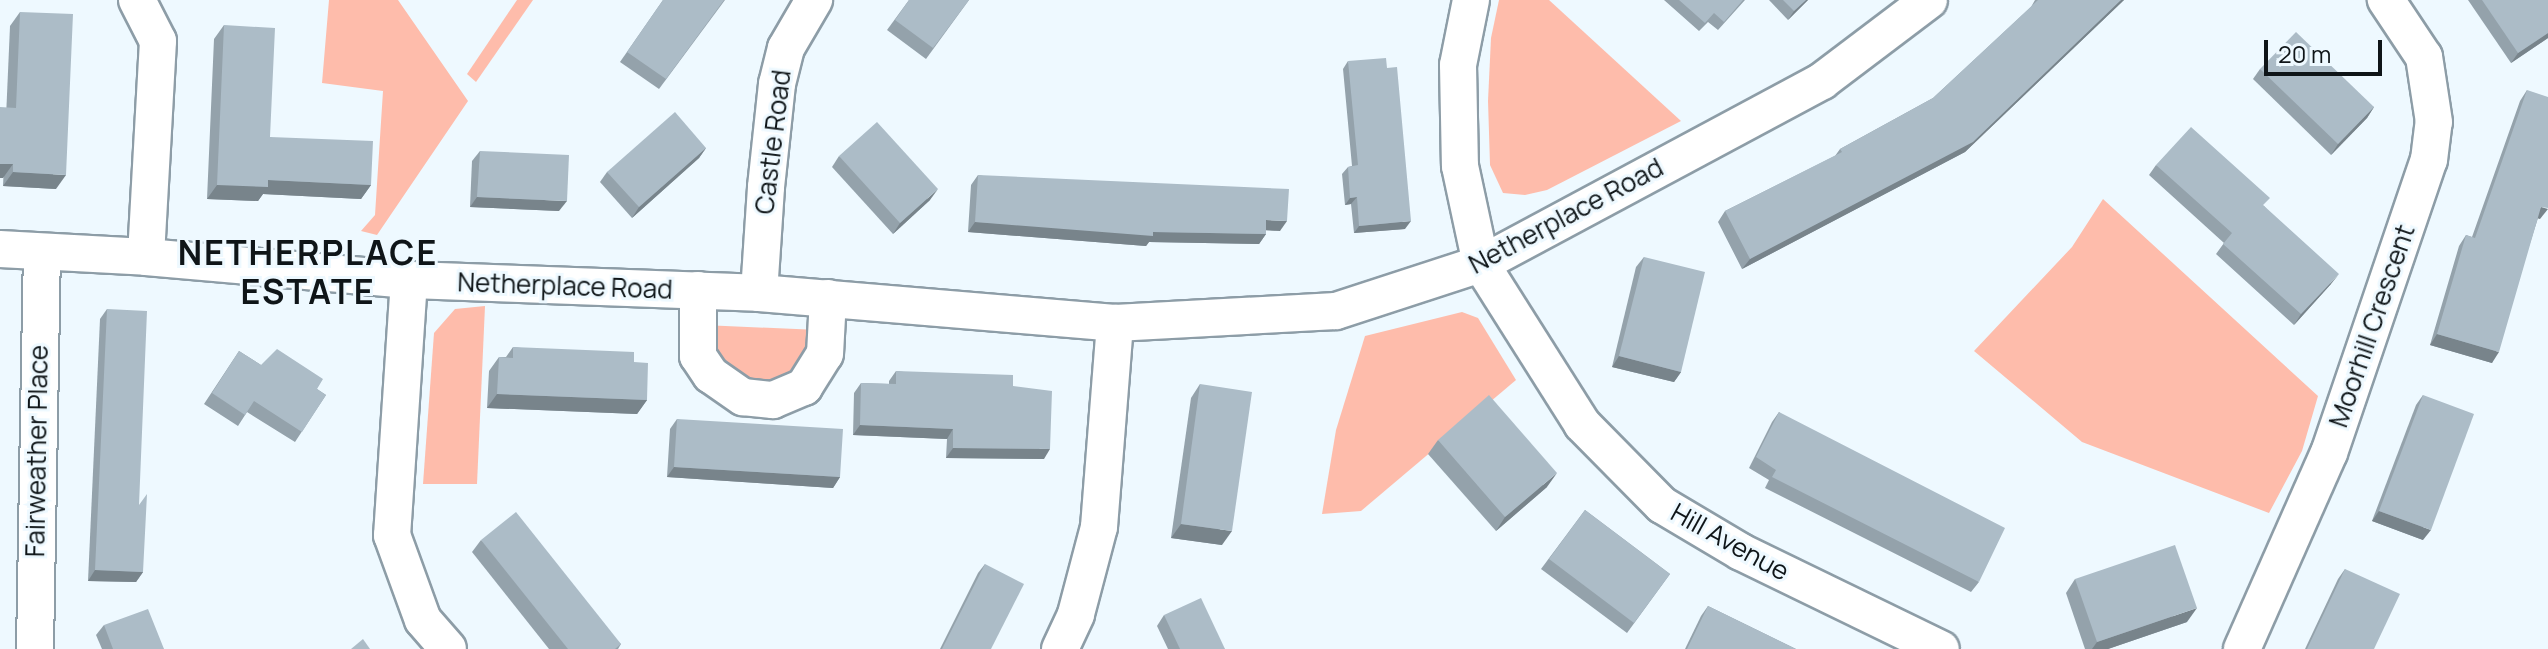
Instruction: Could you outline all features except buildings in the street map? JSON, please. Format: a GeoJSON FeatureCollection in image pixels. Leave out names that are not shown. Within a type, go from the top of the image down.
{"type":"FeatureCollection","features":[{"type":"Feature","properties":{"kind":"street"},"geometry":{"type":"LineString","coordinates":[[137,0],[158,41],[146,257]]}},
{"type":"Feature","properties":{"kind":"street","name":"Castle Road"},"geometry":{"type":"LineString","coordinates":[[759,293],[777,84],[786,48],[814,0]]}},
{"type":"Feature","properties":{"kind":"street"},"geometry":{"type":"LineString","coordinates":[[1471,0],[1458,65],[1460,166],[1481,264]]}},
{"type":"Feature","properties":{"kind":"street","name":"Netherplace Road"},"geometry":{"type":"LineString","coordinates":[[0,249],[146,257],[409,280],[759,293],[1115,323],[1336,311],[1481,264],[1822,81],[1929,0]]}},
{"type":"Feature","properties":{"kind":"street","name":"Moorhill Crescent"},"geometry":{"type":"LineString","coordinates":[[2242,649],[2329,453],[2429,160],[2434,122],[2424,57],[2386,0]]}},
{"type":"Feature","properties":{"kind":"street","name":"Fairweather Place"},"geometry":{"type":"LineString","coordinates":[[35,649],[42,252]]}},
{"type":"Feature","properties":{"kind":"street","name":"Hill Avenue"},"geometry":{"type":"LineString","coordinates":[[1481,264],[1582,424],[1662,505],[1741,552],[1941,649]]}},
{"type":"Feature","properties":{"kind":"street"},"geometry":{"type":"LineString","coordinates":[[409,280],[392,535],[423,620],[448,649]]}},
{"type":"Feature","properties":{"kind":"street","name":"Netherplace Road"},"geometry":{"type":"LineString","coordinates":[[698,290],[698,356],[711,375],[743,397],[773,400],[804,387],[825,354],[828,298]]}},
{"type":"Feature","properties":{"kind":"street"},"geometry":{"type":"LineString","coordinates":[[1060,649],[1076,614],[1099,527],[1115,323]]}},
{"type":"Feature","properties":{"kind":"shaded area"},"geometry":{"type":"Polygon","coordinates":[[[329,0],[398,0],[468,101],[377,235],[361,231],[375,215],[383,91],[322,83],[329,0]]]}},
{"type":"Feature","properties":{"kind":"shaded area"},"geometry":{"type":"Polygon","coordinates":[[[517,0],[533,0],[476,82],[467,74],[517,0]]]}},
{"type":"Feature","properties":{"kind":"shaded area"},"geometry":{"type":"Polygon","coordinates":[[[1499,0],[1549,0],[1681,121],[1547,190],[1525,195],[1503,193],[1490,165],[1488,101],[1491,38],[1499,0]]]}},
{"type":"Feature","properties":{"kind":"shaded area"},"geometry":{"type":"Polygon","coordinates":[[[2103,199],[2318,396],[2302,451],[2269,513],[2082,442],[1974,351],[2072,247],[2103,199]]]}},
{"type":"Feature","properties":{"kind":"shaded area"},"geometry":{"type":"Polygon","coordinates":[[[485,306],[477,484],[423,484],[434,333],[455,309],[485,306]]]}},
{"type":"Feature","properties":{"kind":"shaded area"},"geometry":{"type":"Polygon","coordinates":[[[1462,312],[1478,318],[1516,380],[1361,511],[1322,514],[1336,430],[1365,336],[1462,312]]]}},
{"type":"Feature","properties":{"kind":"shaded area"},"geometry":{"type":"Polygon","coordinates":[[[703,325],[819,330],[786,384],[765,389],[719,374],[703,325]]]}},
{"type":"Feature","properties":{"kind":"district","name":"NETHERPLACE ESTATE"},"geometry":{"type":"Point","coordinates":[308,272]}}]}
